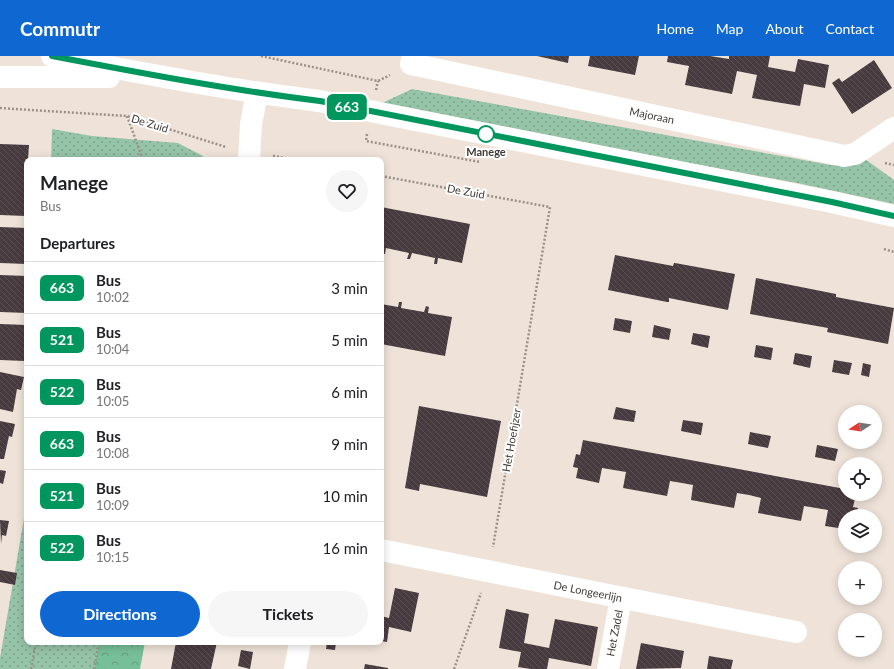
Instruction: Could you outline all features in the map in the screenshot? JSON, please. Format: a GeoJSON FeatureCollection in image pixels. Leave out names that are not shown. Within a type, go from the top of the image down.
{"type":"FeatureCollection","features":[{"type":"Feature","properties":{"kind":"street"},"geometry":{"type":"LineString","coordinates":[[52,56],[160,77],[327,103],[894,216]]}},
{"type":"Feature","properties":{"kind":"street","name":"Majoraan"},"geometry":{"type":"LineString","coordinates":[[412,60],[844,156],[855,154],[894,128]]}},
{"type":"Feature","properties":{"kind":"street"},"geometry":{"type":"LineString","coordinates":[[0,77],[160,77]]}},
{"type":"Feature","properties":{"kind":"street"},"geometry":{"type":"LineString","coordinates":[[249,157],[251,124],[257,93]]}},
{"type":"Feature","properties":{"kind":"street","name":"De Longeerlijn"},"geometry":{"type":"LineString","coordinates":[[384,551],[796,632]]}},
{"type":"Feature","properties":{"kind":"street","name":"Het Zadel"},"geometry":{"type":"LineString","coordinates":[[608,669],[621,598]]}},
{"type":"Feature","properties":{"kind":"street"},"geometry":{"type":"LineString","coordinates":[[296,669],[300,645]]}},
{"type":"Feature","properties":{"kind":"path"},"geometry":{"type":"LineString","coordinates":[[261,56],[378,81],[412,60]]}},
{"type":"Feature","properties":{"kind":"path","name":"De Zuid"},"geometry":{"type":"LineString","coordinates":[[0,108],[127,116],[227,147]]}},
{"type":"Feature","properties":{"kind":"path"},"geometry":{"type":"LineString","coordinates":[[127,116],[142,157]]}},
{"type":"Feature","properties":{"kind":"path"},"geometry":{"type":"LineString","coordinates":[[273,156],[279,157]]}},
{"type":"Feature","properties":{"kind":"path","name":"De Zuid"},"geometry":{"type":"LineString","coordinates":[[384,177],[550,207]]}},
{"type":"Feature","properties":{"kind":"path","name":"Het Hoefijzer"},"geometry":{"type":"LineString","coordinates":[[454,669],[489,572],[550,207]]}},
{"type":"Feature","properties":{"kind":"path"},"geometry":{"type":"LineString","coordinates":[[884,249],[894,252]]}},
{"type":"Feature","properties":{"kind":"path"},"geometry":{"type":"LineString","coordinates":[[31,669],[35,645]]}},
{"type":"Feature","properties":{"kind":"path"},"geometry":{"type":"LineString","coordinates":[[94,669],[98,645]]}},
{"type":"Feature","properties":{"kind":"green space"},"geometry":{"type":"Polygon","coordinates":[[[412,89],[831,165],[859,164],[865,159],[894,180],[894,204],[797,183],[414,112],[380,104],[412,89]]]}},
{"type":"Feature","properties":{"kind":"green space"},"geometry":{"type":"Polygon","coordinates":[[[52,129],[92,136],[178,143],[203,156],[203,157],[51,157],[52,129]]]}},
{"type":"Feature","properties":{"kind":"green space"},"geometry":{"type":"Polygon","coordinates":[[[24,518],[24,645],[98,645],[94,669],[0,669],[0,658],[24,518]]]}},
{"type":"Feature","properties":{"kind":"green space"},"geometry":{"type":"Polygon","coordinates":[[[98,645],[144,645],[140,669],[94,669],[98,645]]]}},
{"type":"Feature","properties":{"kind":"building"},"geometry":{"type":"Polygon","coordinates":[[[537,56],[569,56],[568,63],[537,56]]]}},
{"type":"Feature","properties":{"kind":"building"},"geometry":{"type":"Polygon","coordinates":[[[590,56],[639,56],[635,75],[588,66],[590,56]]]}},
{"type":"Feature","properties":{"kind":"building"},"geometry":{"type":"Polygon","coordinates":[[[668,56],[710,56],[729,59],[729,56],[770,56],[768,67],[795,72],[798,59],[829,65],[825,88],[804,84],[800,106],[752,98],[757,75],[737,71],[732,94],[685,85],[689,66],[667,62],[668,56]]]}},
{"type":"Feature","properties":{"kind":"building"},"geometry":{"type":"Polygon","coordinates":[[[874,60],[892,88],[852,114],[832,83],[839,78],[842,82],[874,60]]]}},
{"type":"Feature","properties":{"kind":"building"},"geometry":{"type":"Polygon","coordinates":[[[0,144],[29,145],[28,157],[24,157],[24,216],[0,215],[0,144]]]}},
{"type":"Feature","properties":{"kind":"building"},"geometry":{"type":"Polygon","coordinates":[[[384,208],[470,224],[462,263],[438,258],[437,264],[434,264],[435,258],[412,253],[410,259],[407,259],[409,253],[386,248],[385,254],[384,208]]]}},
{"type":"Feature","properties":{"kind":"building"},"geometry":{"type":"Polygon","coordinates":[[[0,227],[24,228],[24,264],[0,263],[0,227]]]}},
{"type":"Feature","properties":{"kind":"building"},"geometry":{"type":"Polygon","coordinates":[[[615,255],[673,266],[675,263],[735,274],[728,310],[669,298],[669,302],[667,302],[608,290],[615,255]]]}},
{"type":"Feature","properties":{"kind":"building"},"geometry":{"type":"Polygon","coordinates":[[[0,275],[24,276],[24,313],[0,312],[0,275]]]}},
{"type":"Feature","properties":{"kind":"building"},"geometry":{"type":"Polygon","coordinates":[[[756,278],[836,294],[836,297],[894,308],[888,344],[827,332],[828,328],[750,314],[756,278]]]}},
{"type":"Feature","properties":{"kind":"building"},"geometry":{"type":"Polygon","coordinates":[[[399,302],[402,302],[401,308],[424,312],[426,306],[429,307],[428,313],[452,317],[445,356],[384,345],[384,305],[398,307],[399,302]]]}},
{"type":"Feature","properties":{"kind":"building"},"geometry":{"type":"Polygon","coordinates":[[[615,318],[632,321],[630,333],[613,330],[615,318]]]}},
{"type":"Feature","properties":{"kind":"building"},"geometry":{"type":"Polygon","coordinates":[[[0,324],[24,325],[24,361],[0,360],[0,324]]]}},
{"type":"Feature","properties":{"kind":"building"},"geometry":{"type":"Polygon","coordinates":[[[654,325],[671,329],[669,340],[652,337],[654,325]]]}},
{"type":"Feature","properties":{"kind":"building"},"geometry":{"type":"Polygon","coordinates":[[[693,333],[710,336],[708,348],[691,344],[693,333]]]}},
{"type":"Feature","properties":{"kind":"building"},"geometry":{"type":"Polygon","coordinates":[[[756,345],[773,348],[771,360],[754,357],[756,345]]]}},
{"type":"Feature","properties":{"kind":"building"},"geometry":{"type":"Polygon","coordinates":[[[795,353],[812,356],[810,368],[793,364],[795,353]]]}},
{"type":"Feature","properties":{"kind":"building"},"geometry":{"type":"Polygon","coordinates":[[[834,360],[852,363],[849,375],[832,372],[834,360]]]}},
{"type":"Feature","properties":{"kind":"building"},"geometry":{"type":"Polygon","coordinates":[[[863,363],[871,365],[869,377],[861,375],[863,363]]]}},
{"type":"Feature","properties":{"kind":"building"},"geometry":{"type":"Polygon","coordinates":[[[0,372],[24,377],[21,390],[17,389],[13,412],[0,409],[0,372]]]}},
{"type":"Feature","properties":{"kind":"building"},"geometry":{"type":"Polygon","coordinates":[[[419,406],[501,421],[487,497],[420,484],[419,491],[405,488],[419,406]]]}},
{"type":"Feature","properties":{"kind":"building"},"geometry":{"type":"Polygon","coordinates":[[[616,407],[636,411],[634,422],[613,419],[616,407]]]}},
{"type":"Feature","properties":{"kind":"building"},"geometry":{"type":"Polygon","coordinates":[[[683,420],[703,423],[701,435],[681,431],[683,420]]]}},
{"type":"Feature","properties":{"kind":"building"},"geometry":{"type":"Polygon","coordinates":[[[0,421],[15,424],[12,437],[9,436],[4,459],[0,459],[0,421]]]}},
{"type":"Feature","properties":{"kind":"building"},"geometry":{"type":"Polygon","coordinates":[[[750,432],[771,436],[768,448],[748,444],[750,432]]]}},
{"type":"Feature","properties":{"kind":"building"},"geometry":{"type":"Polygon","coordinates":[[[583,440],[838,488],[838,501],[854,501],[853,507],[858,508],[838,509],[838,528],[825,526],[828,510],[804,506],[801,521],[758,513],[761,498],[749,495],[737,493],[734,508],[691,500],[693,485],[682,483],[670,481],[667,496],[623,488],[626,472],[602,468],[599,483],[576,478],[578,468],[573,467],[576,454],[580,455],[583,440]]]}},
{"type":"Feature","properties":{"kind":"building"},"geometry":{"type":"Polygon","coordinates":[[[817,445],[838,449],[835,461],[815,457],[817,445]]]}},
{"type":"Feature","properties":{"kind":"building"},"geometry":{"type":"Polygon","coordinates":[[[0,470],[6,471],[3,484],[0,483],[0,470]]]}},
{"type":"Feature","properties":{"kind":"building"},"geometry":{"type":"Polygon","coordinates":[[[0,520],[9,521],[6,536],[2,535],[1,544],[0,520]]]}},
{"type":"Feature","properties":{"kind":"building"},"geometry":{"type":"Polygon","coordinates":[[[0,570],[17,573],[15,585],[0,582],[0,570]]]}},
{"type":"Feature","properties":{"kind":"building"},"geometry":{"type":"Polygon","coordinates":[[[395,588],[419,593],[411,632],[389,627],[387,642],[384,642],[384,617],[389,618],[395,588]]]}},
{"type":"Feature","properties":{"kind":"building"},"geometry":{"type":"Polygon","coordinates":[[[506,609],[529,614],[524,643],[549,648],[555,619],[598,627],[591,666],[549,658],[547,669],[518,667],[521,652],[499,648],[506,609]]]}},
{"type":"Feature","properties":{"kind":"building"},"geometry":{"type":"Polygon","coordinates":[[[641,643],[684,651],[681,668],[636,669],[641,643]]]}},
{"type":"Feature","properties":{"kind":"building"},"geometry":{"type":"Polygon","coordinates":[[[175,645],[216,645],[211,669],[171,669],[175,645]]]}},
{"type":"Feature","properties":{"kind":"building"},"geometry":{"type":"Polygon","coordinates":[[[327,645],[336,645],[335,650],[326,649],[327,645]]]}},
{"type":"Feature","properties":{"kind":"building"},"geometry":{"type":"Polygon","coordinates":[[[241,650],[253,652],[250,669],[238,666],[241,650]]]}},
{"type":"Feature","properties":{"kind":"building"},"geometry":{"type":"Polygon","coordinates":[[[709,656],[733,660],[731,669],[707,669],[709,656]]]}},
{"type":"Feature","properties":{"kind":"building"},"geometry":{"type":"Polygon","coordinates":[[[365,664],[388,668],[388,669],[364,669],[365,664]]]}},
{"type":"Feature","properties":{"kind":"bus line","name":"663"},"geometry":{"type":"LineString","coordinates":[[52,56],[160,77],[257,93],[320,101],[832,202],[894,216]]}},
{"type":"Feature","properties":{"kind":"place","name":"Manege"},"geometry":{"type":"Point","coordinates":[486,134]}}]}
